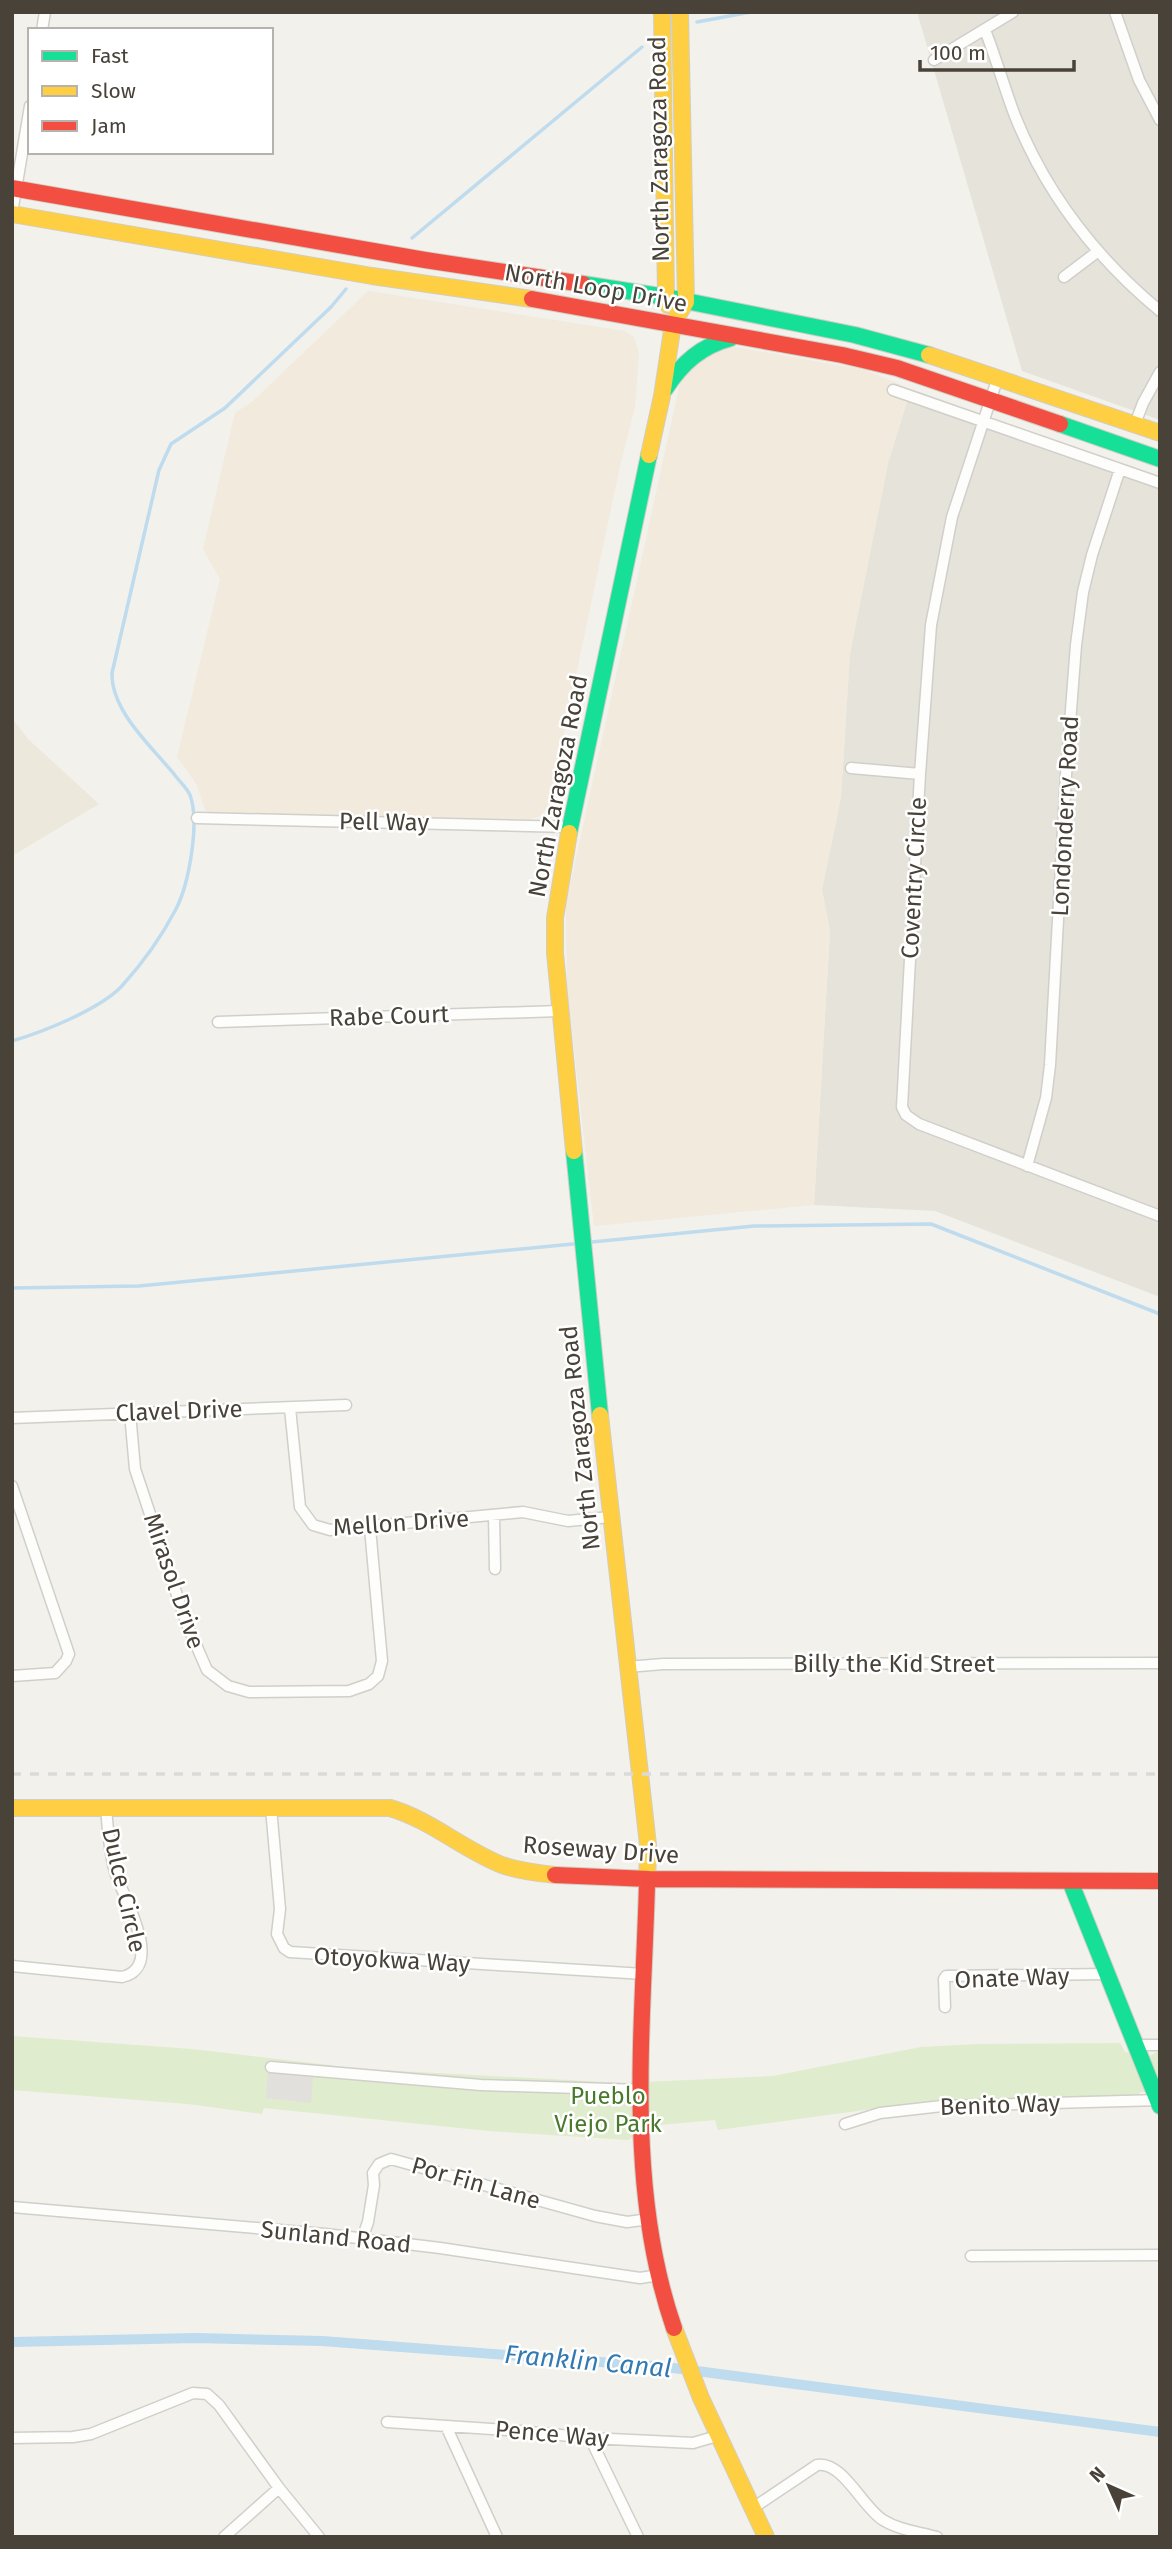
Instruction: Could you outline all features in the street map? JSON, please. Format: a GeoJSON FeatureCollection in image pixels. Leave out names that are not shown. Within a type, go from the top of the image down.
{"type":"FeatureCollection","features":[{"type":"Feature","properties":{"kind":"main road","name":"North Zaragoza Road"},"geometry":{"type":"LineString","coordinates":[[662,12],[666,297],[673,324]]}},
{"type":"Feature","properties":{"kind":"main road"},"geometry":{"type":"LineString","coordinates":[[668,12],[668,56],[671,67],[679,75]]}},
{"type":"Feature","properties":{"kind":"main road","name":"North Zaragoza Road"},"geometry":{"type":"LineString","coordinates":[[680,12],[679,75],[686,302],[673,324],[662,396],[558,886],[555,953],[610,1517],[649,1845],[641,2129],[650,2219],[659,2275],[678,2343],[717,2436],[766,2537]]}},
{"type":"Feature","properties":{"kind":"main road","name":"North Loop Drive"},"geometry":{"type":"LineString","coordinates":[[15,188],[425,260],[666,297],[855,335],[999,377],[1160,433]]}},
{"type":"Feature","properties":{"kind":"main road","name":"North Loop Drive"},"geometry":{"type":"LineString","coordinates":[[12,214],[420,283],[532,299],[842,355],[886,366],[990,400],[1160,459]]}},
{"type":"Feature","properties":{"kind":"main road"},"geometry":{"type":"LineString","coordinates":[[420,283],[425,260]]}},
{"type":"Feature","properties":{"kind":"main road"},"geometry":{"type":"LineString","coordinates":[[662,396],[666,386],[696,351],[713,342],[736,336]]}},
{"type":"Feature","properties":{"kind":"main road","name":"Roseway Drive"},"geometry":{"type":"LineString","coordinates":[[12,1808],[390,1808],[428,1822],[478,1853],[518,1869],[571,1875],[649,1878],[1160,1881]]}},
{"type":"Feature","properties":{"kind":"main road"},"geometry":{"type":"LineString","coordinates":[[1069,1881],[1159,2102]]}},
{"type":"Feature","properties":{"kind":"street"},"geometry":{"type":"LineString","coordinates":[[934,60],[1013,12]]}},
{"type":"Feature","properties":{"kind":"street"},"geometry":{"type":"LineString","coordinates":[[1115,12],[1139,80],[1160,120]]}},
{"type":"Feature","properties":{"kind":"street"},"geometry":{"type":"LineString","coordinates":[[985,30],[1015,115],[1055,197],[1097,252],[1121,278],[1160,311]]}},
{"type":"Feature","properties":{"kind":"street"},"geometry":{"type":"LineString","coordinates":[[12,214],[28,117]]}},
{"type":"Feature","properties":{"kind":"street"},"geometry":{"type":"LineString","coordinates":[[1064,277],[1097,252]]}},
{"type":"Feature","properties":{"kind":"street"},"geometry":{"type":"LineString","coordinates":[[1135,424],[1160,372]]}},
{"type":"Feature","properties":{"kind":"street","name":"Coventry Circle"},"geometry":{"type":"LineString","coordinates":[[999,377],[951,517],[928,655],[902,1107],[906,1115],[919,1124],[1160,1216]]}},
{"type":"Feature","properties":{"kind":"street"},"geometry":{"type":"LineString","coordinates":[[893,390],[1160,483]]}},
{"type":"Feature","properties":{"kind":"street","name":"Londonderry Road"},"geometry":{"type":"LineString","coordinates":[[1027,1166],[1046,1098],[1050,1065],[1066,775],[1080,618],[1092,555],[1120,469]]}},
{"type":"Feature","properties":{"kind":"street"},"geometry":{"type":"LineString","coordinates":[[851,768],[920,774]]}},
{"type":"Feature","properties":{"kind":"street","name":"Pell Way"},"geometry":{"type":"LineString","coordinates":[[197,818],[570,827]]}},
{"type":"Feature","properties":{"kind":"street","name":"Rabe Court"},"geometry":{"type":"LineString","coordinates":[[218,1022],[560,1011]]}},
{"type":"Feature","properties":{"kind":"street","name":"Clavel Drive"},"geometry":{"type":"LineString","coordinates":[[12,1418],[346,1405]]}},
{"type":"Feature","properties":{"kind":"street","name":"Mellon Drive"},"geometry":{"type":"LineString","coordinates":[[290,1408],[299,1502],[302,1512],[313,1525],[321,1529],[370,1528],[535,1513],[576,1521],[610,1517]]}},
{"type":"Feature","properties":{"kind":"street","name":"Mirasol Drive"},"geometry":{"type":"LineString","coordinates":[[130,1413],[135,1469],[186,1622],[203,1665],[215,1678],[228,1686],[249,1692],[349,1692],[369,1684],[378,1676],[382,1661],[370,1528]]}},
{"type":"Feature","properties":{"kind":"street"},"geometry":{"type":"LineString","coordinates":[[12,1486],[69,1654],[55,1673],[12,1676]]}},
{"type":"Feature","properties":{"kind":"street"},"geometry":{"type":"LineString","coordinates":[[494,1515],[495,1569]]}},
{"type":"Feature","properties":{"kind":"street","name":"Billy the Kid Street"},"geometry":{"type":"LineString","coordinates":[[627,1667],[663,1664],[1160,1663]]}},
{"type":"Feature","properties":{"kind":"street","name":"Dulce Circle"},"geometry":{"type":"LineString","coordinates":[[12,1966],[122,1977],[130,1975],[140,1964],[140,1939],[111,1857],[106,1808]]}},
{"type":"Feature","properties":{"kind":"street","name":"Otoyokwa Way"},"geometry":{"type":"LineString","coordinates":[[271,1808],[280,1909],[277,1934],[284,1948],[290,1952],[644,1974]]}},
{"type":"Feature","properties":{"kind":"street","name":"Onate Way"},"geometry":{"type":"LineString","coordinates":[[945,2007],[946,1976],[1107,1974]]}},
{"type":"Feature","properties":{"kind":"street"},"geometry":{"type":"LineString","coordinates":[[1135,2045],[1160,2045]]}},
{"type":"Feature","properties":{"kind":"street"},"geometry":{"type":"LineString","coordinates":[[271,2067],[481,2085],[641,2090]]}},
{"type":"Feature","properties":{"kind":"street","name":"Benito Way"},"geometry":{"type":"LineString","coordinates":[[845,2123],[880,2113],[942,2106],[1159,2102]]}},
{"type":"Feature","properties":{"kind":"street","name":"Por Fin Lane"},"geometry":{"type":"LineString","coordinates":[[362,2239],[368,2222],[374,2185],[373,2173],[379,2164],[391,2159],[595,2216],[627,2222],[650,2219]]}},
{"type":"Feature","properties":{"kind":"street","name":"Sunland Road"},"geometry":{"type":"LineString","coordinates":[[12,2207],[362,2239],[640,2278],[659,2275]]}},
{"type":"Feature","properties":{"kind":"street"},"geometry":{"type":"LineString","coordinates":[[971,2256],[1160,2255]]}},
{"type":"Feature","properties":{"kind":"street"},"geometry":{"type":"LineString","coordinates":[[12,2438],[91,2434],[193,2393],[207,2394],[219,2405],[279,2488],[319,2537]]}},
{"type":"Feature","properties":{"kind":"street","name":"Pence Way"},"geometry":{"type":"LineString","coordinates":[[387,2422],[693,2443],[717,2436]]}},
{"type":"Feature","properties":{"kind":"street"},"geometry":{"type":"LineString","coordinates":[[446,2426],[497,2537]]}},
{"type":"Feature","properties":{"kind":"street"},"geometry":{"type":"LineString","coordinates":[[590,2438],[638,2537]]}},
{"type":"Feature","properties":{"kind":"street"},"geometry":{"type":"LineString","coordinates":[[752,2508],[823,2463],[838,2471],[869,2508],[885,2521],[937,2537]]}},
{"type":"Feature","properties":{"kind":"street"},"geometry":{"type":"LineString","coordinates":[[223,2537],[279,2488]]}},
{"type":"Feature","properties":{"kind":"shaded area"},"geometry":{"type":"Polygon","coordinates":[[[917,12],[1160,12],[1160,420],[1022,371],[917,12]]]}},
{"type":"Feature","properties":{"kind":"shaded area"},"geometry":{"type":"Polygon","coordinates":[[[368,291],[625,331],[634,337],[639,353],[635,407],[620,466],[549,803],[541,816],[531,819],[206,813],[197,785],[177,757],[220,579],[203,549],[235,413],[253,401],[368,291]]]}},
{"type":"Feature","properties":{"kind":"shaded area"},"geometry":{"type":"Polygon","coordinates":[[[731,346],[865,370],[911,389],[888,463],[850,653],[841,797],[822,890],[830,930],[814,1205],[594,1226],[567,988],[566,904],[680,383],[684,371],[704,351],[731,346]]]}},
{"type":"Feature","properties":{"kind":"shaded area"},"geometry":{"type":"Polygon","coordinates":[[[911,389],[1160,477],[1160,1297],[935,1211],[814,1205],[830,931],[822,890],[841,797],[850,653],[888,463],[911,389]]]}},
{"type":"Feature","properties":{"kind":"shaded area"},"geometry":{"type":"Polygon","coordinates":[[[12,718],[28,739],[99,804],[12,856],[12,718]]]}},
{"type":"Feature","properties":{"kind":"shaded area"},"geometry":{"type":"Polygon","coordinates":[[[268,2072],[313,2077],[311,2103],[266,2098],[268,2072]]]}},
{"type":"Feature","properties":{"kind":"green space","name":"Pueblo Viejo Park"},"geometry":{"type":"Polygon","coordinates":[[[12,2036],[192,2049],[362,2069],[624,2083],[773,2076],[921,2047],[1120,2043],[1125,2052],[1150,2056],[1160,2050],[1160,2092],[1141,2092],[1138,2095],[937,2100],[718,2130],[715,2120],[659,2125],[628,2140],[489,2131],[264,2108],[262,2114],[188,2104],[12,2090],[12,2036]]]}},
{"type":"Feature","properties":{"kind":"waterway"},"geometry":{"type":"LineString","coordinates":[[697,22],[751,12]]}},
{"type":"Feature","properties":{"kind":"waterway"},"geometry":{"type":"LineString","coordinates":[[412,238],[642,47]]}},
{"type":"Feature","properties":{"kind":"waterway"},"geometry":{"type":"LineString","coordinates":[[12,1041],[85,1012],[121,987],[144,960],[164,929],[176,909],[185,884],[192,853],[194,821],[190,795],[125,714],[113,687],[112,673],[159,470],[171,444],[225,408],[331,307],[346,289]]}},
{"type":"Feature","properties":{"kind":"waterway"},"geometry":{"type":"LineString","coordinates":[[592,1242],[754,1226],[931,1224],[1160,1314]]}},
{"type":"Feature","properties":{"kind":"waterway"},"geometry":{"type":"LineString","coordinates":[[12,1288],[139,1286],[573,1244]]}},
{"type":"Feature","properties":{"kind":"waterway","name":"Franklin Canal"},"geometry":{"type":"LineString","coordinates":[[12,2342],[196,2338],[322,2341],[666,2367],[1160,2432]]}},
{"type":"Feature","properties":{"kind":"railway"},"geometry":{"type":"LineString","coordinates":[[12,1774],[1160,1774]]}},
{"type":"Feature","properties":{"kind":"traffic: fast"},"geometry":{"type":"LineString","coordinates":[[583,284],[666,297],[855,335],[929,355]]}},
{"type":"Feature","properties":{"kind":"traffic: fast"},"geometry":{"type":"LineString","coordinates":[[665,389],[693,357],[710,346],[731,338]]}},
{"type":"Feature","properties":{"kind":"traffic: fast"},"geometry":{"type":"LineString","coordinates":[[1060,424],[1160,459]]}},
{"type":"Feature","properties":{"kind":"traffic: fast"},"geometry":{"type":"LineString","coordinates":[[569,833],[649,455]]}},
{"type":"Feature","properties":{"kind":"traffic: fast"},"geometry":{"type":"LineString","coordinates":[[574,1151],[600,1415]]}},
{"type":"Feature","properties":{"kind":"traffic: fast"},"geometry":{"type":"LineString","coordinates":[[1070,1881],[1160,2106]]}},
{"type":"Feature","properties":{"kind":"traffic: slow"},"geometry":{"type":"LineString","coordinates":[[662,12],[668,305]]}},
{"type":"Feature","properties":{"kind":"traffic: slow"},"geometry":{"type":"LineString","coordinates":[[649,455],[662,396],[673,324],[686,302],[680,12]]}},
{"type":"Feature","properties":{"kind":"traffic: slow"},"geometry":{"type":"LineString","coordinates":[[12,214],[372,276],[532,299]]}},
{"type":"Feature","properties":{"kind":"traffic: slow"},"geometry":{"type":"LineString","coordinates":[[929,355],[1160,433]]}},
{"type":"Feature","properties":{"kind":"traffic: slow"},"geometry":{"type":"LineString","coordinates":[[569,833],[555,918],[555,953],[574,1151]]}},
{"type":"Feature","properties":{"kind":"traffic: slow"},"geometry":{"type":"LineString","coordinates":[[600,1415],[648,1845],[647,1884]]}},
{"type":"Feature","properties":{"kind":"traffic: slow"},"geometry":{"type":"LineString","coordinates":[[12,1808],[390,1808],[419,1820],[502,1865],[555,1875]]}},
{"type":"Feature","properties":{"kind":"traffic: slow"},"geometry":{"type":"LineString","coordinates":[[674,2328],[701,2398],[766,2537]]}},
{"type":"Feature","properties":{"kind":"traffic: jam"},"geometry":{"type":"LineString","coordinates":[[12,188],[425,260],[583,284]]}},
{"type":"Feature","properties":{"kind":"traffic: jam"},"geometry":{"type":"LineString","coordinates":[[532,299],[842,355],[897,368],[1060,424]]}},
{"type":"Feature","properties":{"kind":"traffic: jam"},"geometry":{"type":"LineString","coordinates":[[555,1875],[649,1879],[1160,1881]]}},
{"type":"Feature","properties":{"kind":"traffic: jam"},"geometry":{"type":"LineString","coordinates":[[647,1884],[641,2051],[643,2164],[649,2220],[659,2274],[674,2328]]}}]}
